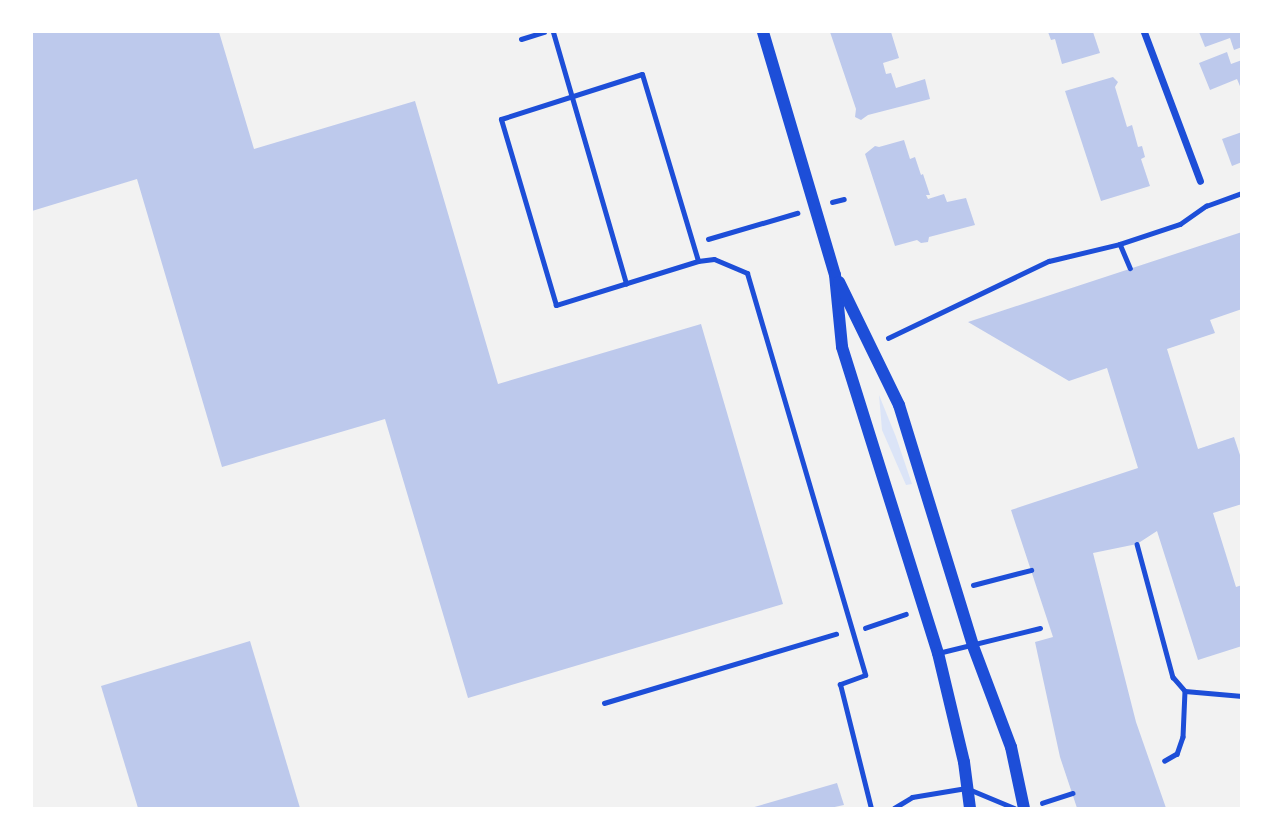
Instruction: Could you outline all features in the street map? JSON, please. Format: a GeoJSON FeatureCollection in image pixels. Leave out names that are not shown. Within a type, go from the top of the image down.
{"type":"FeatureCollection","features":[{"type":"Feature","properties":{"kind":"street"},"geometry":{"type":"LineString","coordinates":[[763,32],[835,275],[899,405],[973,646],[1012,747],[1024,808]]}},
{"type":"Feature","properties":{"kind":"street"},"geometry":{"type":"LineString","coordinates":[[1144,32],[1200,181]]}},
{"type":"Feature","properties":{"kind":"street"},"geometry":{"type":"LineString","coordinates":[[835,275],[842,347],[938,653],[964,762],[970,808]]}},
{"type":"Feature","properties":{"kind":"lane"},"geometry":{"type":"LineString","coordinates":[[521,39],[544,32]]}},
{"type":"Feature","properties":{"kind":"lane"},"geometry":{"type":"LineString","coordinates":[[554,32],[626,284]]}},
{"type":"Feature","properties":{"kind":"lane"},"geometry":{"type":"LineString","coordinates":[[698,261],[690,244],[642,74],[501,119],[556,305],[698,261],[714,259],[747,272],[866,675],[840,684],[871,808]]}},
{"type":"Feature","properties":{"kind":"lane"},"geometry":{"type":"LineString","coordinates":[[938,653],[1040,628]]}},
{"type":"Feature","properties":{"kind":"lane"},"geometry":{"type":"LineString","coordinates":[[894,808],[912,797],[966,788],[1014,808]]}},
{"type":"Feature","properties":{"kind":"path"},"geometry":{"type":"LineString","coordinates":[[871,345],[1049,261],[1120,244],[1180,224],[1206,206],[1241,193]]}},
{"type":"Feature","properties":{"kind":"path"},"geometry":{"type":"LineString","coordinates":[[690,244],[767,223]]}},
{"type":"Feature","properties":{"kind":"path"},"geometry":{"type":"LineString","coordinates":[[1120,244],[1130,268]]}},
{"type":"Feature","properties":{"kind":"path"},"geometry":{"type":"LineString","coordinates":[[1137,544],[1173,677],[1185,691],[1183,737],[1177,754],[1165,761]]}},
{"type":"Feature","properties":{"kind":"path"},"geometry":{"type":"LineString","coordinates":[[955,589],[1031,570]]}},
{"type":"Feature","properties":{"kind":"path"},"geometry":{"type":"LineString","coordinates":[[604,702],[823,635],[853,632],[890,621]]}},
{"type":"Feature","properties":{"kind":"path"},"geometry":{"type":"LineString","coordinates":[[1185,691],[1241,696]]}},
{"type":"Feature","properties":{"kind":"path"},"geometry":{"type":"LineString","coordinates":[[1024,808],[1072,793]]}},
{"type":"Feature","properties":{"kind":"shaded area"},"geometry":{"type":"Polygon","coordinates":[[[879,395],[912,484],[906,485],[882,430],[879,395]]]}},
{"type":"Feature","properties":{"kind":"building"},"geometry":{"type":"Polygon","coordinates":[[[32,32],[219,32],[254,149],[415,101],[498,384],[701,324],[783,604],[468,698],[385,419],[222,467],[137,179],[32,211],[32,32]]]}},
{"type":"Feature","properties":{"kind":"building"},"geometry":{"type":"Polygon","coordinates":[[[830,32],[891,32],[899,58],[883,63],[886,74],[891,73],[896,88],[925,79],[930,99],[868,115],[861,120],[855,117],[856,109],[830,32]]]}},
{"type":"Feature","properties":{"kind":"building"},"geometry":{"type":"Polygon","coordinates":[[[1048,32],[1093,32],[1100,53],[1062,64],[1055,39],[1051,40],[1048,32]]]}},
{"type":"Feature","properties":{"kind":"building"},"geometry":{"type":"Polygon","coordinates":[[[1199,32],[1242,32],[1242,47],[1234,50],[1230,38],[1205,47],[1199,32]]]}},
{"type":"Feature","properties":{"kind":"building"},"geometry":{"type":"Polygon","coordinates":[[[1227,52],[1231,64],[1242,60],[1242,91],[1237,79],[1210,90],[1199,63],[1227,52]]]}},
{"type":"Feature","properties":{"kind":"building"},"geometry":{"type":"Polygon","coordinates":[[[1113,77],[1118,82],[1115,87],[1127,127],[1132,125],[1138,147],[1142,146],[1145,157],[1141,159],[1150,186],[1101,201],[1065,91],[1113,77]]]}},
{"type":"Feature","properties":{"kind":"building"},"geometry":{"type":"Polygon","coordinates":[[[1242,132],[1242,162],[1232,166],[1222,139],[1242,132]]]}},
{"type":"Feature","properties":{"kind":"building"},"geometry":{"type":"Polygon","coordinates":[[[904,140],[910,159],[915,157],[921,175],[923,174],[930,195],[926,195],[928,199],[944,194],[947,202],[966,198],[975,225],[929,237],[928,242],[921,243],[917,240],[895,246],[865,154],[875,146],[904,140]]]}},
{"type":"Feature","properties":{"kind":"building"},"geometry":{"type":"Polygon","coordinates":[[[1242,232],[1242,309],[1210,320],[1215,333],[1167,349],[1198,449],[1234,437],[1242,461],[1242,504],[1213,513],[1236,587],[1242,585],[1242,646],[1198,660],[1157,531],[1137,544],[1093,553],[1136,722],[1166,808],[1077,808],[1060,757],[1035,642],[1053,637],[1011,510],[1138,468],[1107,368],[1069,381],[968,322],[1242,232]]]}},
{"type":"Feature","properties":{"kind":"building"},"geometry":{"type":"Polygon","coordinates":[[[250,641],[300,808],[138,808],[101,686],[250,641]]]}},
{"type":"Feature","properties":{"kind":"building"},"geometry":{"type":"Polygon","coordinates":[[[837,783],[844,805],[830,808],[751,808],[837,783]]]}}]}
